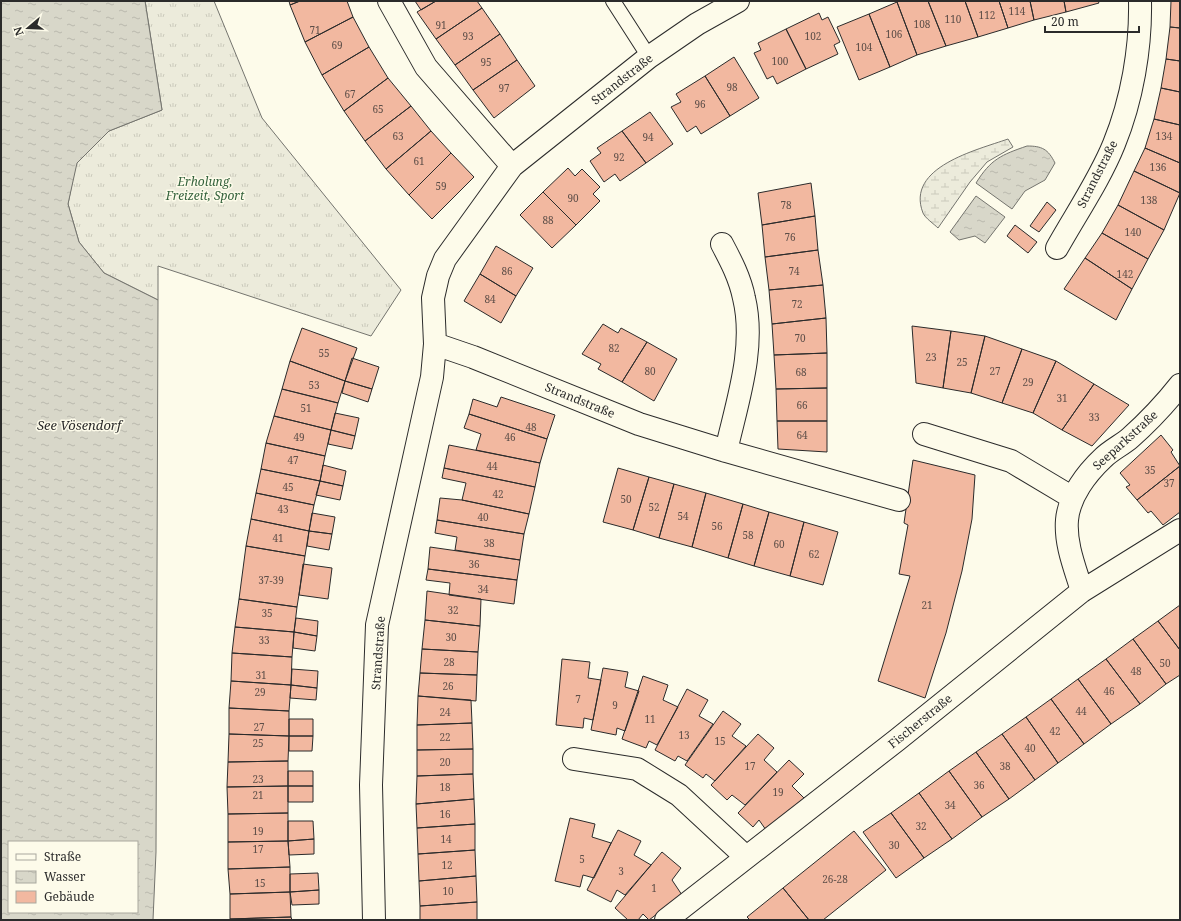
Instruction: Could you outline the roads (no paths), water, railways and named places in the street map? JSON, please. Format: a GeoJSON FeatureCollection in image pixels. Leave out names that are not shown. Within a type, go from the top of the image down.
{"type":"FeatureCollection","features":[{"type":"Feature","properties":{"kind":"street"},"geometry":{"type":"LineString","coordinates":[[389,1],[426,67],[512,166]]}},
{"type":"Feature","properties":{"kind":"street","name":"Strandstraße"},"geometry":{"type":"LineString","coordinates":[[374,920],[371,785],[377,625],[432,377],[435,344],[433,298],[438,276],[445,259],[512,166],[649,57],[698,24],[738,1]]}},
{"type":"Feature","properties":{"kind":"street","name":"Strandstraße"},"geometry":{"type":"LineString","coordinates":[[1057,248],[1114,144],[1131,89],[1141,21],[1140,1]]}},
{"type":"Feature","properties":{"kind":"street"},"geometry":{"type":"LineString","coordinates":[[722,244],[737,275],[744,298],[748,322],[747,356],[726,451]]}},
{"type":"Feature","properties":{"kind":"street","name":"Strandstraße"},"geometry":{"type":"LineString","coordinates":[[435,344],[639,424],[726,451],[899,500]]}},
{"type":"Feature","properties":{"kind":"street","name":"Seeparkstraße"},"geometry":{"type":"LineString","coordinates":[[1082,591],[1068,545],[1066,519],[1073,498],[1083,480],[1103,458],[1129,439],[1156,414],[1180,385]]}},
{"type":"Feature","properties":{"kind":"street"},"geometry":{"type":"LineString","coordinates":[[924,434],[1011,461],[1073,498]]}},
{"type":"Feature","properties":{"kind":"street","name":"Fischerstraße"},"geometry":{"type":"LineString","coordinates":[[666,920],[746,856],[897,740],[1082,591],[1180,530]]}},
{"type":"Feature","properties":{"kind":"street"},"geometry":{"type":"LineString","coordinates":[[574,759],[637,769],[679,795],[746,856]]}},
{"type":"Feature","properties":{"kind":"lane"},"geometry":{"type":"LineString","coordinates":[[613,1],[649,57]]}},
{"type":"Feature","properties":{"kind":"water","name":"See Vösendorf"},"geometry":{"type":"Polygon","coordinates":[[[1,1],[145,1],[162,110],[109,131],[77,163],[68,204],[79,242],[104,273],[158,300],[156,852],[153,920],[1,920],[1,1]]]}},
{"type":"Feature","properties":{"kind":"water"},"geometry":{"type":"Polygon","coordinates":[[[1027,146],[1044,149],[1050,154],[1055,163],[1045,180],[1025,191],[1012,209],[976,183],[987,168],[997,159],[1003,155],[1027,146]]]}},
{"type":"Feature","properties":{"kind":"water"},"geometry":{"type":"Polygon","coordinates":[[[976,196],[1005,217],[985,243],[975,236],[959,240],[950,232],[976,196]]]}},
{"type":"Feature","properties":{"kind":"park label","name":"Erholung, Freizeit, Sport"},"geometry":{"type":"Point","coordinates":[205,188]}}]}
